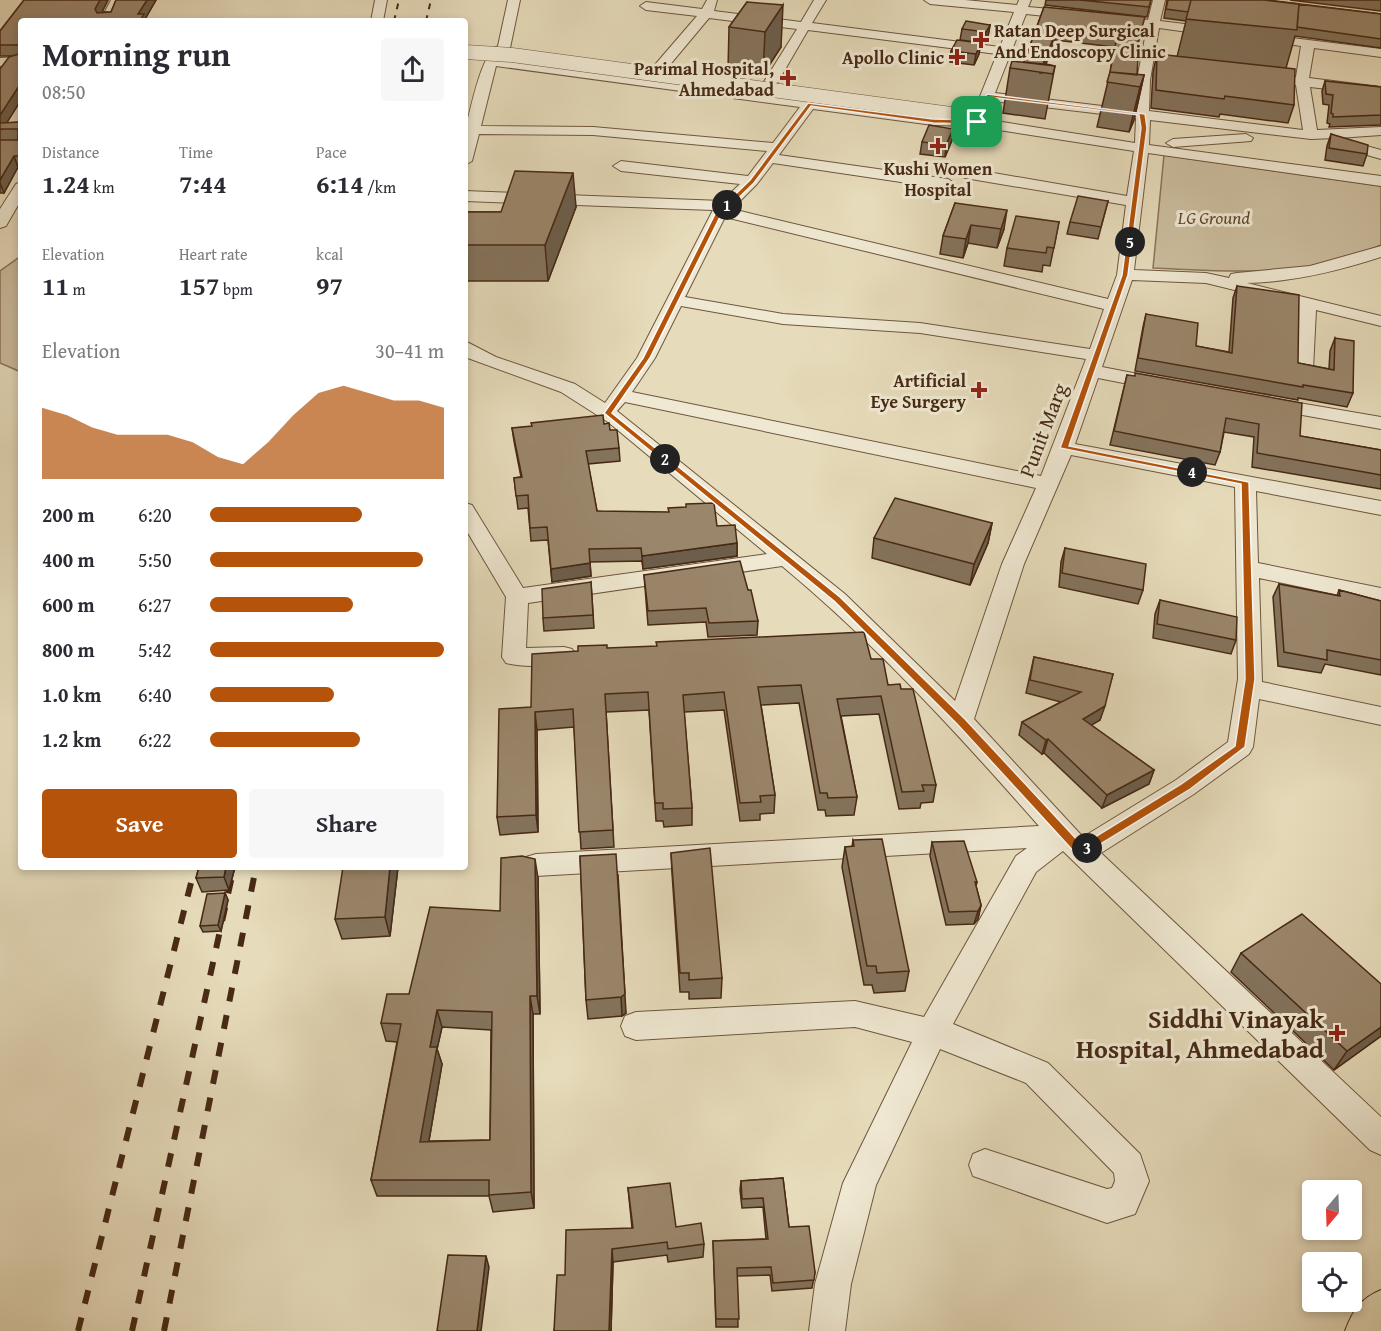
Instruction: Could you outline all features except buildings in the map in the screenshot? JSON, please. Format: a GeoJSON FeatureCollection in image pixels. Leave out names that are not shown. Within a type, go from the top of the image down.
{"type":"FeatureCollection","features":[{"type":"Feature","properties":{"kind":"main road"},"geometry":{"type":"LineString","coordinates":[[1367,1331],[1381,1312]]}},
{"type":"Feature","properties":{"kind":"street"},"geometry":{"type":"LineString","coordinates":[[108,18],[117,0]]}},
{"type":"Feature","properties":{"kind":"street"},"geometry":{"type":"LineString","coordinates":[[378,18],[381,0]]}},
{"type":"Feature","properties":{"kind":"street"},"geometry":{"type":"LineString","coordinates":[[468,146],[494,56],[493,47],[504,0]]}},
{"type":"Feature","properties":{"kind":"street"},"geometry":{"type":"LineString","coordinates":[[494,56],[504,48],[514,0]]}},
{"type":"Feature","properties":{"kind":"street"},"geometry":{"type":"LineString","coordinates":[[769,85],[820,0]]}},
{"type":"Feature","properties":{"kind":"street"},"geometry":{"type":"LineString","coordinates":[[930,0],[1023,5],[1087,17]]}},
{"type":"Feature","properties":{"kind":"street","name":"Punit Marg"},"geometry":{"type":"LineString","coordinates":[[961,721],[1013,564],[1064,448],[1125,275],[1144,128],[1142,114],[1159,0]]}},
{"type":"Feature","properties":{"kind":"street"},"geometry":{"type":"LineString","coordinates":[[977,120],[1023,5]]}},
{"type":"Feature","properties":{"kind":"street"},"geometry":{"type":"LineString","coordinates":[[646,6],[709,6],[805,26],[1005,51]]}},
{"type":"Feature","properties":{"kind":"street"},"geometry":{"type":"LineString","coordinates":[[658,70],[709,6]]}},
{"type":"Feature","properties":{"kind":"street"},"geometry":{"type":"LineString","coordinates":[[1121,20],[1225,33]]}},
{"type":"Feature","properties":{"kind":"street"},"geometry":{"type":"LineString","coordinates":[[1249,36],[1308,43],[1339,41],[1381,53]]}},
{"type":"Feature","properties":{"kind":"street"},"geometry":{"type":"LineString","coordinates":[[1308,43],[1302,81],[1311,135]]}},
{"type":"Feature","properties":{"kind":"street"},"geometry":{"type":"LineString","coordinates":[[468,53],[950,116],[1141,148],[1381,181]]}},
{"type":"Feature","properties":{"kind":"street"},"geometry":{"type":"LineString","coordinates":[[494,56],[658,70],[942,108],[977,120]]}},
{"type":"Feature","properties":{"kind":"street"},"geometry":{"type":"LineString","coordinates":[[494,56],[933,121],[977,120]]}},
{"type":"Feature","properties":{"kind":"street"},"geometry":{"type":"LineString","coordinates":[[0,65],[18,65]]}},
{"type":"Feature","properties":{"kind":"street"},"geometry":{"type":"LineString","coordinates":[[1246,75],[1381,91]]}},
{"type":"Feature","properties":{"kind":"street"},"geometry":{"type":"LineString","coordinates":[[987,96],[1311,135],[1381,154]]}},
{"type":"Feature","properties":{"kind":"street"},"geometry":{"type":"LineString","coordinates":[[614,404],[646,358],[724,209],[752,182],[810,104]]}},
{"type":"Feature","properties":{"kind":"street"},"geometry":{"type":"LineString","coordinates":[[471,130],[593,131],[774,153],[948,184]]}},
{"type":"Feature","properties":{"kind":"street"},"geometry":{"type":"LineString","coordinates":[[1141,148],[1185,141],[1381,131]]}},
{"type":"Feature","properties":{"kind":"street"},"geometry":{"type":"LineString","coordinates":[[621,166],[752,182]]}},
{"type":"Feature","properties":{"kind":"street"},"geometry":{"type":"LineString","coordinates":[[965,173],[1136,202]]}},
{"type":"Feature","properties":{"kind":"street"},"geometry":{"type":"LineString","coordinates":[[0,223],[18,193]]}},
{"type":"Feature","properties":{"kind":"street"},"geometry":{"type":"LineString","coordinates":[[468,196],[724,209],[1114,306]]}},
{"type":"Feature","properties":{"kind":"street"},"geometry":{"type":"LineString","coordinates":[[1125,275],[1245,278],[1318,270],[1348,263],[1381,251]]}},
{"type":"Feature","properties":{"kind":"street"},"geometry":{"type":"LineString","coordinates":[[1206,278],[1381,321]]}},
{"type":"Feature","properties":{"kind":"street"},"geometry":{"type":"LineString","coordinates":[[675,300],[783,319],[920,328],[1093,363],[1172,386]]}},
{"type":"Feature","properties":{"kind":"street"},"geometry":{"type":"LineString","coordinates":[[1304,369],[1308,303]]}},
{"type":"Feature","properties":{"kind":"street"},"geometry":{"type":"LineString","coordinates":[[468,351],[489,361],[614,404],[1048,484]]}},
{"type":"Feature","properties":{"kind":"street"},"geometry":{"type":"LineString","coordinates":[[1253,400],[1381,423]]}},
{"type":"Feature","properties":{"kind":"street"},"geometry":{"type":"LineString","coordinates":[[614,404],[787,558],[837,599],[961,721],[1073,843],[1381,1139]]}},
{"type":"Feature","properties":{"kind":"street"},"geometry":{"type":"LineString","coordinates":[[1064,448],[1381,508]]}},
{"type":"Feature","properties":{"kind":"street"},"geometry":{"type":"LineString","coordinates":[[827,1331],[833,1284],[860,1183],[932,1032],[1026,864],[1185,787],[1240,747],[1248,688],[1245,482]]}},
{"type":"Feature","properties":{"kind":"street"},"geometry":{"type":"LineString","coordinates":[[468,515],[517,597],[514,657],[585,654]]}},
{"type":"Feature","properties":{"kind":"street"},"geometry":{"type":"LineString","coordinates":[[517,597],[787,558]]}},
{"type":"Feature","properties":{"kind":"street"},"geometry":{"type":"LineString","coordinates":[[1247,568],[1381,596]]}},
{"type":"Feature","properties":{"kind":"street"},"geometry":{"type":"LineString","coordinates":[[842,641],[878,639]]}},
{"type":"Feature","properties":{"kind":"street"},"geometry":{"type":"LineString","coordinates":[[1248,688],[1381,716]]}},
{"type":"Feature","properties":{"kind":"street"},"geometry":{"type":"LineString","coordinates":[[536,865],[1073,843]]}},
{"type":"Feature","properties":{"kind":"street"},"geometry":{"type":"LineString","coordinates":[[636,1026],[855,1014],[953,1038],[1037,1073],[1128,1165],[1132,1181],[1123,1202],[1107,1206],[985,1165]]}},
{"type":"Feature","properties":{"kind":"green space","name":"LG Ground"},"geometry":{"type":"Polygon","coordinates":[[[1164,155],[1381,186],[1381,245],[1327,264],[1269,271],[1153,268],[1164,155]]]}},
{"type":"Feature","properties":{"kind":"green space"},"geometry":{"type":"Polygon","coordinates":[[[18,258],[18,371],[0,363],[0,271],[18,258]]]}},
{"type":"Feature","properties":{"kind":"railway"},"geometry":{"type":"LineString","coordinates":[[395,18],[399,0]]}},
{"type":"Feature","properties":{"kind":"railway"},"geometry":{"type":"LineString","coordinates":[[427,18],[431,0]]}},
{"type":"Feature","properties":{"kind":"railway"},"geometry":{"type":"LineString","coordinates":[[78,1331],[194,870]]}},
{"type":"Feature","properties":{"kind":"railway"},"geometry":{"type":"LineString","coordinates":[[132,1331],[233,870]]}},
{"type":"Feature","properties":{"kind":"railway"},"geometry":{"type":"LineString","coordinates":[[164,1331],[255,870]]}},
{"type":"Feature","properties":{"kind":"place","name":"Ratan Deep Surgical And Endoscopy Clinic"},"geometry":{"type":"Point","coordinates":[981,40]}},
{"type":"Feature","properties":{"kind":"place","name":"Apollo Clinic"},"geometry":{"type":"Point","coordinates":[957,57]}},
{"type":"Feature","properties":{"kind":"place","name":"Parimal Hospital, Ahmedabad"},"geometry":{"type":"Point","coordinates":[788,78]}},
{"type":"Feature","properties":{"kind":"place","name":"Kushi Women Hospital"},"geometry":{"type":"Point","coordinates":[938,146]}},
{"type":"Feature","properties":{"kind":"place","name":"Artificial Eye Surgery"},"geometry":{"type":"Point","coordinates":[979,390]}},
{"type":"Feature","properties":{"kind":"place","name":"Siddhi Vinayak Hospital, Ahmedabad"},"geometry":{"type":"Point","coordinates":[1337,1033]}},
{"type":"Feature","properties":{"kind":"route"},"geometry":{"type":"LineString","coordinates":[[987,96],[1142,114],[1144,128],[1125,275],[1064,448],[1245,482],[1250,679],[1240,747],[1185,787],[1081,852],[961,721],[837,599],[608,413],[646,358],[718,214],[752,182],[810,104],[933,121],[977,122],[987,96]]}}]}
